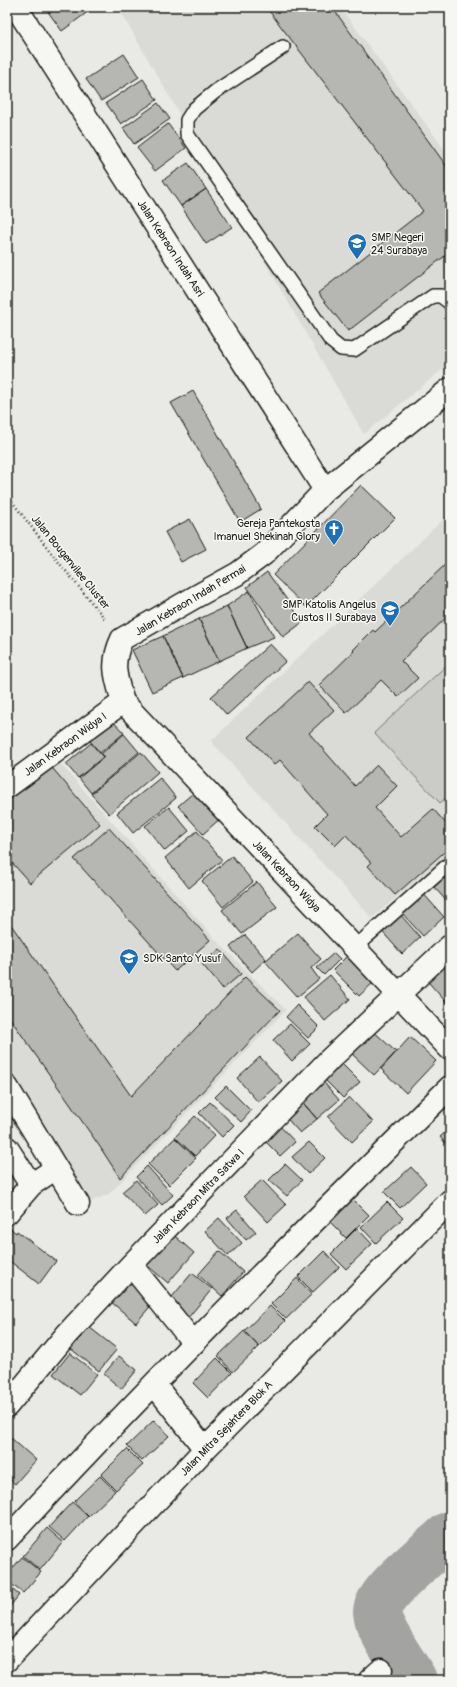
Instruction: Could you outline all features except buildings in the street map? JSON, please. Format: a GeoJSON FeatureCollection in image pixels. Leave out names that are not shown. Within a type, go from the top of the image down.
{"type":"FeatureCollection","features":[{"type":"Feature","properties":{"kind":"street","name":"Jalan Kebraon Indah Asri"},"geometry":{"type":"LineString","coordinates":[[16,7],[325,490]]}},
{"type":"Feature","properties":{"kind":"street","name":"Jalan Kebraon Indah Permai"},"geometry":{"type":"LineString","coordinates":[[123,702],[115,674],[116,652],[122,640],[237,574],[264,554],[325,490],[450,389]]}},
{"type":"Feature","properties":{"kind":"street","name":"Jalan Kebraon Widya I"},"geometry":{"type":"LineString","coordinates":[[7,787],[123,702]]}},
{"type":"Feature","properties":{"kind":"street","name":"Jalan Kebraon Widya"},"geometry":{"type":"LineString","coordinates":[[123,702],[450,1049]]}},
{"type":"Feature","properties":{"kind":"street","name":"Jalan Kebraon Mitra Satwa I"},"geometry":{"type":"LineString","coordinates":[[7,1406],[67,1334],[131,1265],[330,1060],[450,946]]}},
{"type":"Feature","properties":{"kind":"street"},"geometry":{"type":"LineString","coordinates":[[7,1087],[78,1204]]}},
{"type":"Feature","properties":{"kind":"street"},"geometry":{"type":"LineString","coordinates":[[7,1539],[193,1342],[318,1216],[450,1087]]}},
{"type":"Feature","properties":{"kind":"street"},"geometry":{"type":"LineString","coordinates":[[7,1148],[32,1185]]}},
{"type":"Feature","properties":{"kind":"street"},"geometry":{"type":"LineString","coordinates":[[7,1213],[32,1185],[56,1168]]}},
{"type":"Feature","properties":{"kind":"street","name":"Jalan Mitra Sejahtera Blok A"},"geometry":{"type":"LineString","coordinates":[[7,1660],[205,1449],[450,1201]]}},
{"type":"Feature","properties":{"kind":"street"},"geometry":{"type":"LineString","coordinates":[[131,1265],[193,1342]]}},
{"type":"Feature","properties":{"kind":"street"},"geometry":{"type":"LineString","coordinates":[[154,1384],[205,1449]]}},
{"type":"Feature","properties":{"kind":"lane"},"geometry":{"type":"LineString","coordinates":[[283,47],[216,91],[194,108],[187,120],[187,134],[331,342],[341,349],[354,350],[433,296],[441,296],[450,303]]}},
{"type":"Feature","properties":{"kind":"lane"},"geometry":{"type":"LineString","coordinates":[[354,948],[450,863]]}},
{"type":"Feature","properties":{"kind":"path","name":"Jalan Bougenvilee Cluster"},"geometry":{"type":"LineString","coordinates":[[7,495],[56,559],[122,640]]}},
{"type":"Feature","properties":{"kind":"shaded area","name":"SMP Negeri 24 Surabaya"},"geometry":{"type":"Polygon","coordinates":[[[118,7],[340,7],[450,157],[450,363],[364,434],[118,7]]]}},
{"type":"Feature","properties":{"kind":"shaded area","name":"SMP Katolis Angelus Custos II Surabaya"},"geometry":{"type":"Polygon","coordinates":[[[450,513],[450,852],[372,918],[211,741],[450,513]]]}},
{"type":"Feature","properties":{"kind":"shaded area"},"geometry":{"type":"Polygon","coordinates":[[[450,662],[450,794],[440,803],[374,733],[450,662]]]}},
{"type":"Feature","properties":{"kind":"shaded area","name":"SDK Santo Yusuf"},"geometry":{"type":"Polygon","coordinates":[[[52,754],[215,939],[286,1010],[109,1194],[82,1205],[7,1076],[7,788],[52,754]]]}},
{"type":"Feature","properties":{"kind":"waterway"},"geometry":{"type":"LineString","coordinates":[[413,1680],[386,1637],[378,1619],[377,1612],[379,1604],[396,1583],[420,1560],[450,1535]]}},
{"type":"Feature","properties":{"kind":"place","name":"SMP Negeri 24 Surabaya"},"geometry":{"type":"Point","coordinates":[357,260]}},
{"type":"Feature","properties":{"kind":"place","name":"Gereja Pantekosta Imanuel Shekinah Glory"},"geometry":{"type":"Point","coordinates":[334,546]}},
{"type":"Feature","properties":{"kind":"place","name":"SMP Katolis Angelus Custos II Surabaya"},"geometry":{"type":"Point","coordinates":[390,627]}},
{"type":"Feature","properties":{"kind":"place","name":"SDK Santo Yusuf"},"geometry":{"type":"Point","coordinates":[129,975]}}]}
